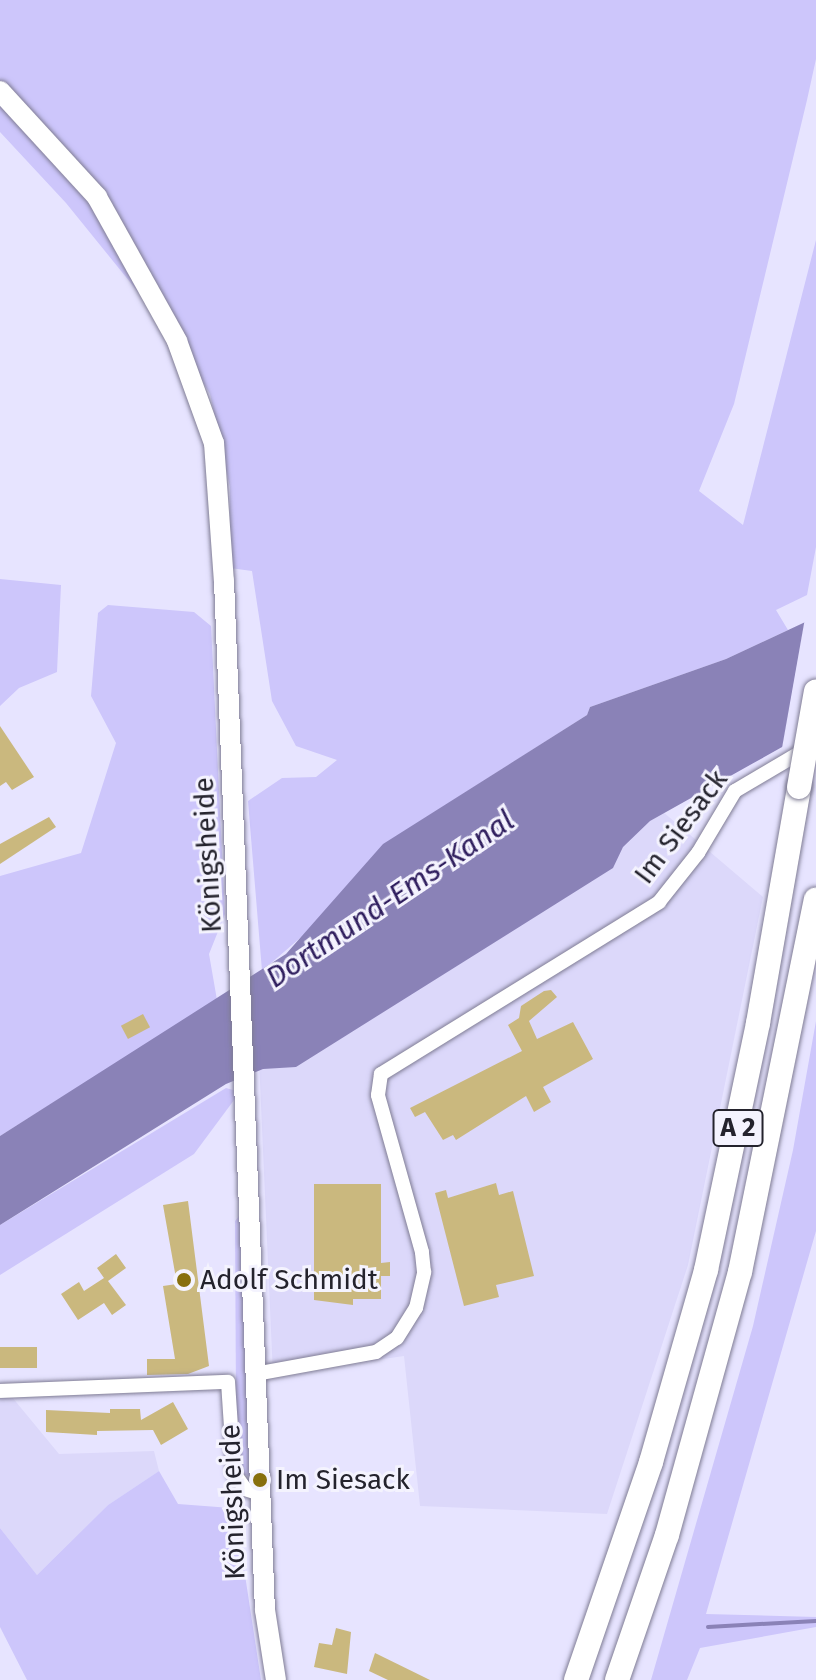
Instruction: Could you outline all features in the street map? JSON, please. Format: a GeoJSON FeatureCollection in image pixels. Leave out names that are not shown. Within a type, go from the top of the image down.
{"type":"FeatureCollection","features":[{"type":"Feature","properties":{"kind":"highway","name":"A 2"},"geometry":{"type":"LineString","coordinates":[[576,1680],[651,1462],[706,1270],[752,1054],[816,691]]}},
{"type":"Feature","properties":{"kind":"highway","name":"A 2"},"geometry":{"type":"LineString","coordinates":[[617,1680],[667,1535],[740,1272],[816,900]]}},
{"type":"Feature","properties":{"kind":"main road","name":"Königsheide"},"geometry":{"type":"LineString","coordinates":[[0,91],[97,197],[177,341],[214,443],[241,971],[265,1610],[276,1680]]}},
{"type":"Feature","properties":{"kind":"street","name":"Im Siesack"},"geometry":{"type":"LineString","coordinates":[[255,1374],[376,1352],[397,1338],[416,1308],[424,1272],[422,1252],[378,1095],[381,1074],[397,1060],[659,902],[698,853],[735,791],[816,744]]}},
{"type":"Feature","properties":{"kind":"street"},"geometry":{"type":"LineString","coordinates":[[0,1391],[228,1382],[234,1473],[240,1485],[260,1494]]}},
{"type":"Feature","properties":{"kind":"shaded area"},"geometry":{"type":"Polygon","coordinates":[[[0,0],[816,0],[816,59],[807,100],[734,404],[699,491],[743,525],[816,240],[816,547],[807,595],[776,610],[788,630],[726,659],[590,707],[587,715],[383,845],[315,925],[262,971],[248,801],[282,778],[316,777],[337,760],[296,746],[272,701],[252,571],[230,568],[230,487],[210,394],[181,345],[66,203],[0,132],[0,0]]]}},
{"type":"Feature","properties":{"kind":"shaded area"},"geometry":{"type":"Polygon","coordinates":[[[0,579],[61,585],[57,672],[19,688],[0,706],[0,579]]]}},
{"type":"Feature","properties":{"kind":"shaded area"},"geometry":{"type":"Polygon","coordinates":[[[108,605],[194,612],[211,626],[225,914],[209,954],[217,1000],[0,1136],[0,876],[81,853],[116,743],[91,696],[98,613],[108,605]]]}},
{"type":"Feature","properties":{"kind":"shaded area"},"geometry":{"type":"Polygon","coordinates":[[[629,783],[763,897],[688,1265],[607,1514],[420,1506],[404,1356],[273,1375],[258,1037],[629,783]]]}},
{"type":"Feature","properties":{"kind":"shaded area"},"geometry":{"type":"Polygon","coordinates":[[[816,1021],[816,1231],[706,1614],[816,1617],[816,1627],[700,1648],[687,1680],[651,1680],[753,1326],[793,1150],[816,1021]]]}},
{"type":"Feature","properties":{"kind":"shaded area"},"geometry":{"type":"Polygon","coordinates":[[[226,1088],[240,1092],[194,1154],[0,1275],[0,1225],[226,1088]]]}},
{"type":"Feature","properties":{"kind":"shaded area"},"geometry":{"type":"Polygon","coordinates":[[[240,1215],[248,1476],[243,1474],[236,1404],[235,1221],[240,1215]]]}},
{"type":"Feature","properties":{"kind":"shaded area"},"geometry":{"type":"Polygon","coordinates":[[[0,1391],[7,1391],[59,1454],[154,1451],[159,1471],[108,1505],[37,1575],[0,1528],[0,1391]]]}},
{"type":"Feature","properties":{"kind":"shaded area"},"geometry":{"type":"Polygon","coordinates":[[[159,1471],[178,1504],[231,1508],[236,1516],[261,1680],[27,1680],[0,1627],[0,1528],[37,1575],[108,1505],[159,1471]]]}},
{"type":"Feature","properties":{"kind":"water","name":"Dortmund-Ems-Kanal"},"geometry":{"type":"Polygon","coordinates":[[[816,617],[816,728],[650,821],[623,847],[613,868],[296,1067],[263,1069],[226,1084],[0,1225],[0,1136],[286,954],[383,844],[587,715],[590,707],[726,659],[816,617]]]}},
{"type":"Feature","properties":{"kind":"pier"},"geometry":{"type":"Polygon","coordinates":[[[816,613],[816,732],[782,748],[805,618],[816,613]]]}},
{"type":"Feature","properties":{"kind":"building"},"geometry":{"type":"Polygon","coordinates":[[[0,726],[34,777],[12,790],[6,782],[0,786],[0,726]]]}},
{"type":"Feature","properties":{"kind":"building"},"geometry":{"type":"Polygon","coordinates":[[[49,817],[56,827],[0,864],[0,844],[49,817]]]}},
{"type":"Feature","properties":{"kind":"building"},"geometry":{"type":"Polygon","coordinates":[[[551,990],[557,997],[529,1021],[537,1039],[573,1022],[593,1059],[543,1087],[551,1102],[534,1112],[526,1096],[456,1140],[453,1135],[443,1140],[425,1112],[415,1117],[410,1108],[522,1051],[508,1025],[519,1018],[521,1006],[544,991],[551,990]]]}},
{"type":"Feature","properties":{"kind":"building"},"geometry":{"type":"Polygon","coordinates":[[[143,1014],[150,1027],[128,1039],[121,1026],[143,1014]]]}},
{"type":"Feature","properties":{"kind":"building"},"geometry":{"type":"Polygon","coordinates":[[[496,1183],[499,1195],[513,1191],[534,1276],[496,1285],[499,1297],[464,1306],[435,1193],[446,1190],[448,1198],[496,1183]]]}},
{"type":"Feature","properties":{"kind":"building"},"geometry":{"type":"Polygon","coordinates":[[[314,1184],[381,1184],[381,1263],[390,1262],[390,1276],[381,1276],[381,1299],[353,1299],[353,1305],[314,1300],[314,1184]]]}},
{"type":"Feature","properties":{"kind":"building"},"geometry":{"type":"Polygon","coordinates":[[[188,1201],[209,1366],[188,1374],[147,1375],[147,1359],[175,1359],[163,1286],[177,1284],[163,1205],[188,1201]]]}},
{"type":"Feature","properties":{"kind":"building"},"geometry":{"type":"Polygon","coordinates":[[[116,1254],[126,1268],[108,1281],[126,1305],[112,1315],[104,1303],[78,1320],[61,1294],[79,1282],[84,1291],[104,1278],[97,1268],[116,1254]]]}},
{"type":"Feature","properties":{"kind":"building"},"geometry":{"type":"Polygon","coordinates":[[[0,1347],[37,1347],[37,1368],[0,1368],[0,1347]]]}},
{"type":"Feature","properties":{"kind":"building"},"geometry":{"type":"Polygon","coordinates":[[[173,1402],[188,1429],[161,1445],[153,1430],[97,1431],[97,1435],[46,1432],[46,1410],[110,1413],[110,1409],[140,1409],[141,1420],[173,1402]]]}},
{"type":"Feature","properties":{"kind":"building"},"geometry":{"type":"Polygon","coordinates":[[[336,1628],[351,1632],[347,1674],[314,1667],[319,1643],[332,1645],[336,1628]]]}},
{"type":"Feature","properties":{"kind":"building"},"geometry":{"type":"Polygon","coordinates":[[[375,1653],[430,1680],[388,1680],[369,1671],[375,1653]]]}},
{"type":"Feature","properties":{"kind":"waterway"},"geometry":{"type":"LineString","coordinates":[[708,1627],[816,1621]]}},
{"type":"Feature","properties":{"kind":"place","name":"Adolf Schmidt"},"geometry":{"type":"Point","coordinates":[184,1280]}},
{"type":"Feature","properties":{"kind":"place","name":"Im Siesack"},"geometry":{"type":"Point","coordinates":[260,1480]}}]}
